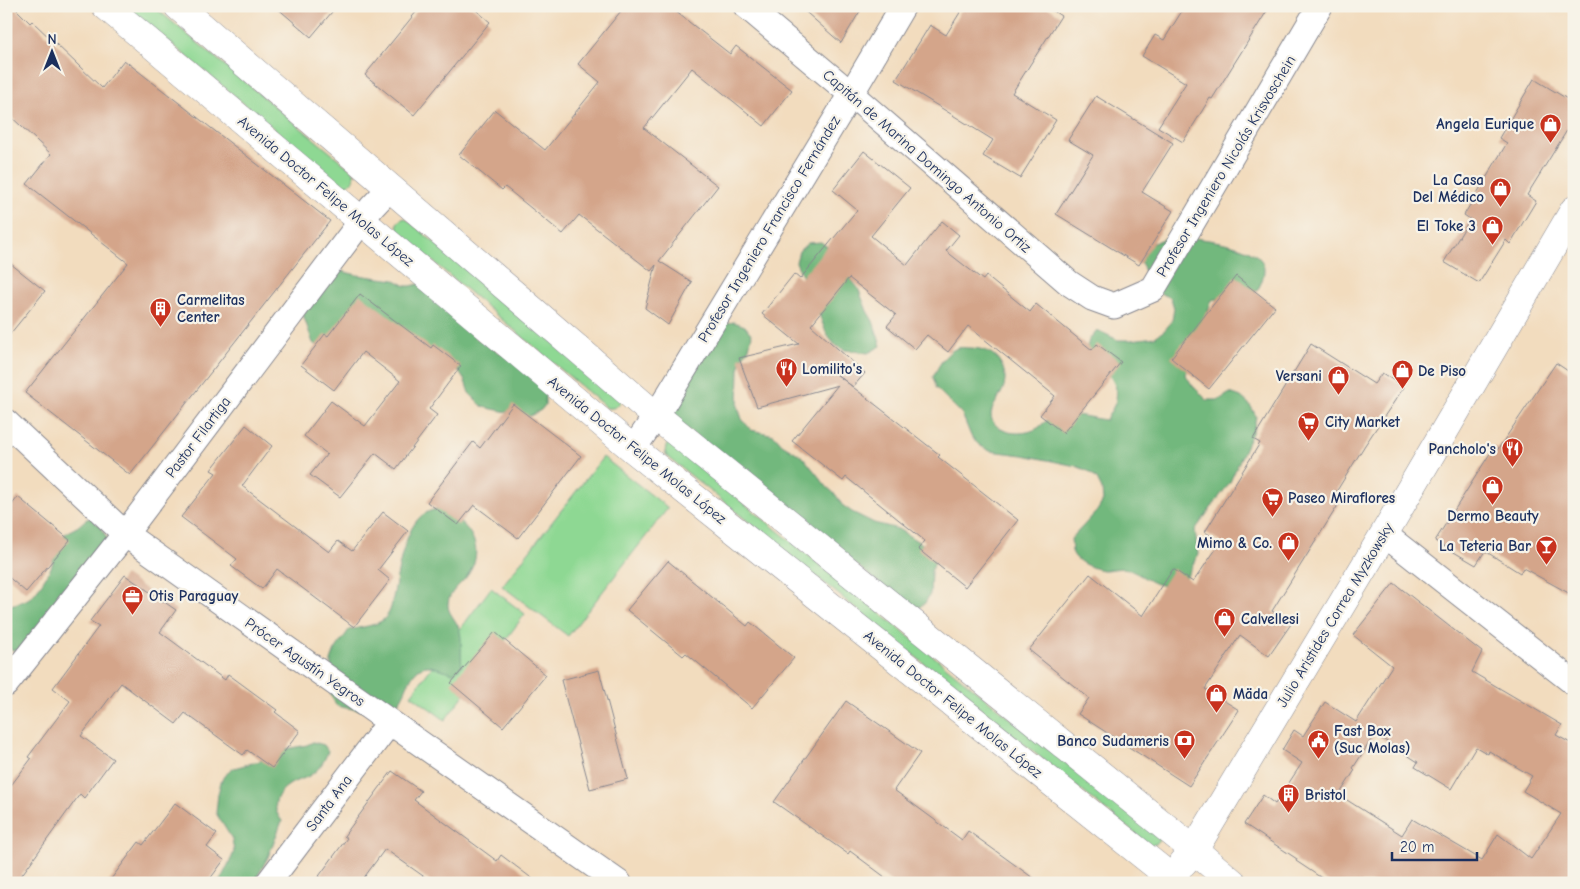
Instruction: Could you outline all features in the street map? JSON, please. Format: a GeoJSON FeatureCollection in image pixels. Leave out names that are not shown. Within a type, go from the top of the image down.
{"type":"FeatureCollection","features":[{"type":"Feature","properties":{"kind":"main road","name":"Avenida Doctor Felipe Molas López"},"geometry":{"type":"LineString","coordinates":[[106,6],[361,222],[634,449],[1182,869],[1233,883]]}},
{"type":"Feature","properties":{"kind":"main road","name":"Avenida Doctor Felipe Molas López"},"geometry":{"type":"LineString","coordinates":[[178,6],[1182,869]]}},
{"type":"Feature","properties":{"kind":"main road","name":"Julio Aristides Correa Myzkowsky"},"geometry":{"type":"LineString","coordinates":[[1182,869],[1384,534],[1574,210]]}},
{"type":"Feature","properties":{"kind":"street","name":"Capitán de Marina Domingo Antonio Ortiz"},"geometry":{"type":"LineString","coordinates":[[746,6],[851,94],[1069,284],[1092,298],[1114,306]]}},
{"type":"Feature","properties":{"kind":"street","name":"Profesor Ingeniero Francisco Fernández"},"geometry":{"type":"LineString","coordinates":[[634,449],[656,416],[851,94],[902,6]]}},
{"type":"Feature","properties":{"kind":"street","name":"Profesor Ingeniero Nicolás Krisvoschein"},"geometry":{"type":"LineString","coordinates":[[1114,306],[1153,289],[1320,6]]}},
{"type":"Feature","properties":{"kind":"street","name":"Pastor Filartiga"},"geometry":{"type":"LineString","coordinates":[[6,684],[125,534],[361,222],[390,188]]}},
{"type":"Feature","properties":{"kind":"street","name":"Prócer Agustín Yegros"},"geometry":{"type":"LineString","coordinates":[[6,422],[125,534],[619,883]]}},
{"type":"Feature","properties":{"kind":"street"},"geometry":{"type":"LineString","coordinates":[[1384,534],[1574,683]]}},
{"type":"Feature","properties":{"kind":"street","name":"Santa Ana"},"geometry":{"type":"LineString","coordinates":[[268,883],[390,722]]}},
{"type":"Feature","properties":{"kind":"green space"},"geometry":{"type":"Polygon","coordinates":[[[126,6],[153,6],[354,172],[352,182],[348,185],[342,185],[126,6]]]}},
{"type":"Feature","properties":{"kind":"green space"},"geometry":{"type":"Polygon","coordinates":[[[405,218],[621,399],[618,405],[607,408],[398,232],[397,223],[405,218]]]}},
{"type":"Feature","properties":{"kind":"green space"},"geometry":{"type":"Polygon","coordinates":[[[1178,236],[1214,241],[1242,248],[1253,253],[1261,260],[1264,269],[1257,291],[1212,300],[1208,311],[1209,334],[1188,363],[1186,375],[1192,385],[1207,400],[1219,400],[1230,393],[1241,397],[1250,405],[1256,416],[1254,428],[1230,482],[1195,530],[1198,554],[1188,574],[1182,584],[1164,585],[1152,582],[1127,569],[1100,569],[1085,564],[1077,558],[1072,551],[1071,539],[1097,511],[1103,501],[1102,489],[1097,479],[1088,471],[1076,466],[1023,455],[990,451],[979,445],[971,436],[962,414],[936,388],[933,377],[950,352],[958,348],[983,350],[995,356],[1004,372],[1004,386],[991,413],[995,424],[1001,429],[1014,433],[1029,432],[1051,418],[1063,415],[1106,420],[1116,399],[1115,385],[1107,372],[1086,351],[1089,340],[1097,330],[1118,340],[1131,340],[1155,337],[1165,330],[1172,321],[1174,308],[1171,298],[1150,289],[1143,266],[1137,257],[1144,247],[1166,238],[1178,236]]]}},
{"type":"Feature","properties":{"kind":"green space"},"geometry":{"type":"Polygon","coordinates":[[[821,242],[830,249],[843,270],[858,288],[873,321],[881,346],[868,353],[845,350],[835,345],[827,335],[796,262],[799,251],[808,243],[821,242]]]}},
{"type":"Feature","properties":{"kind":"green space"},"geometry":{"type":"Polygon","coordinates":[[[337,270],[357,275],[395,280],[406,286],[430,281],[469,332],[534,374],[545,387],[545,405],[541,410],[525,417],[483,407],[469,393],[465,381],[455,366],[410,353],[318,347],[313,343],[299,303],[337,270]]]}},
{"type":"Feature","properties":{"kind":"green space"},"geometry":{"type":"Polygon","coordinates":[[[734,322],[745,326],[752,335],[749,348],[742,358],[739,369],[738,407],[742,419],[751,430],[774,435],[782,444],[803,457],[827,487],[836,495],[842,505],[852,512],[874,523],[898,529],[930,549],[936,560],[931,571],[930,594],[925,603],[914,611],[679,423],[671,400],[722,324],[734,322]]]}},
{"type":"Feature","properties":{"kind":"green space"},"geometry":{"type":"Polygon","coordinates":[[[669,443],[1160,839],[1156,844],[1149,845],[667,456],[665,449],[669,443]]]}},
{"type":"Feature","properties":{"kind":"green space"},"geometry":{"type":"Polygon","coordinates":[[[603,457],[668,508],[568,636],[502,586],[603,457]]]}},
{"type":"Feature","properties":{"kind":"green space"},"geometry":{"type":"Polygon","coordinates":[[[437,509],[457,519],[471,535],[475,544],[476,554],[473,565],[467,576],[453,592],[448,604],[460,633],[462,666],[453,673],[432,666],[420,668],[412,676],[398,703],[386,709],[360,710],[337,706],[331,696],[331,661],[335,650],[349,630],[378,623],[387,615],[391,606],[400,561],[408,537],[419,518],[427,512],[437,509]]]}},
{"type":"Feature","properties":{"kind":"green space"},"geometry":{"type":"Polygon","coordinates":[[[91,518],[100,526],[109,542],[25,650],[6,648],[6,606],[24,601],[32,596],[50,569],[58,543],[64,535],[91,518]]]}},
{"type":"Feature","properties":{"kind":"green space"},"geometry":{"type":"Polygon","coordinates":[[[491,588],[525,614],[445,720],[411,695],[491,588]]]}},
{"type":"Feature","properties":{"kind":"green space"},"geometry":{"type":"Polygon","coordinates":[[[313,742],[324,745],[328,751],[327,755],[315,771],[307,777],[294,782],[279,794],[276,809],[282,821],[268,857],[254,883],[219,883],[234,851],[232,839],[216,813],[218,794],[224,776],[234,768],[260,761],[276,751],[313,742]]]}},
{"type":"Feature","properties":{"kind":"building","name":"Carmelitas Center"},"geometry":{"type":"Polygon","coordinates":[[[6,6],[13,6],[30,23],[32,21],[102,88],[124,60],[330,221],[130,475],[25,393],[128,263],[27,184],[51,154],[6,112],[6,6]]]}},
{"type":"Feature","properties":{"kind":"building"},"geometry":{"type":"Polygon","coordinates":[[[275,6],[337,6],[311,37],[275,6]]]}},
{"type":"Feature","properties":{"kind":"building"},"geometry":{"type":"Polygon","coordinates":[[[421,6],[471,6],[490,22],[414,115],[365,75],[421,6]]]}},
{"type":"Feature","properties":{"kind":"building"},"geometry":{"type":"Polygon","coordinates":[[[625,6],[675,6],[675,11],[730,54],[736,46],[792,90],[764,126],[692,68],[644,128],[718,186],[659,261],[692,282],[668,325],[645,308],[656,265],[651,271],[579,215],[563,234],[505,187],[502,190],[459,155],[495,110],[545,150],[600,82],[578,64],[625,6]]]}},
{"type":"Feature","properties":{"kind":"building"},"geometry":{"type":"Polygon","coordinates":[[[799,6],[863,6],[841,43],[799,6]]]}},
{"type":"Feature","properties":{"kind":"building"},"geometry":{"type":"Polygon","coordinates":[[[964,6],[1046,6],[1061,16],[1012,93],[1056,120],[1020,178],[983,156],[993,140],[896,80],[930,25],[946,35],[964,6]]]}},
{"type":"Feature","properties":{"kind":"building"},"geometry":{"type":"Polygon","coordinates":[[[1185,6],[1270,6],[1183,142],[1158,127],[1186,83],[1142,56],[1155,35],[1164,40],[1185,6]]]}},
{"type":"Feature","properties":{"kind":"building"},"geometry":{"type":"Polygon","coordinates":[[[1534,79],[1574,103],[1574,119],[1527,195],[1536,201],[1510,244],[1506,240],[1479,283],[1444,262],[1470,219],[1464,215],[1507,143],[1499,138],[1534,79]]]}},
{"type":"Feature","properties":{"kind":"building"},"geometry":{"type":"Polygon","coordinates":[[[1096,96],[1173,143],[1142,192],[1173,211],[1139,265],[1056,214],[1093,155],[1068,140],[1096,96]]]}},
{"type":"Feature","properties":{"kind":"building"},"geometry":{"type":"Polygon","coordinates":[[[864,151],[910,188],[871,236],[907,265],[942,221],[959,235],[946,251],[983,280],[986,276],[1030,312],[1036,304],[1092,350],[1097,344],[1121,362],[1063,433],[1040,415],[1055,396],[968,326],[948,352],[927,335],[915,349],[887,326],[896,315],[849,278],[811,325],[865,373],[853,387],[831,370],[940,455],[938,457],[1018,520],[965,587],[918,549],[925,541],[846,477],[843,481],[792,441],[838,385],[757,407],[739,358],[799,344],[762,314],[794,274],[800,279],[857,210],[833,190],[864,151]]]}},
{"type":"Feature","properties":{"kind":"building"},"geometry":{"type":"Polygon","coordinates":[[[6,260],[45,291],[6,339],[6,260]]]}},
{"type":"Feature","properties":{"kind":"building"},"geometry":{"type":"Polygon","coordinates":[[[1236,276],[1275,307],[1209,389],[1171,358],[1236,276]]]}},
{"type":"Feature","properties":{"kind":"building"},"geometry":{"type":"Polygon","coordinates":[[[360,294],[431,348],[433,345],[461,366],[429,409],[437,415],[396,469],[375,453],[340,497],[310,475],[327,454],[304,436],[331,401],[365,426],[400,381],[363,352],[334,390],[301,365],[325,334],[328,336],[360,294]]]}},
{"type":"Feature","properties":{"kind":"building"},"geometry":{"type":"Polygon","coordinates":[[[1311,344],[1374,384],[1382,373],[1404,387],[1333,497],[1340,502],[1272,611],[1291,624],[1269,656],[1240,635],[1205,689],[1239,710],[1189,786],[1078,714],[1089,698],[1029,650],[1090,574],[1143,616],[1173,569],[1193,582],[1221,542],[1205,532],[1260,443],[1253,439],[1311,344]]]}},
{"type":"Feature","properties":{"kind":"building"},"geometry":{"type":"Polygon","coordinates":[[[1556,363],[1574,375],[1574,596],[1523,568],[1520,573],[1485,551],[1476,565],[1435,541],[1494,447],[1498,449],[1556,363]]]}},
{"type":"Feature","properties":{"kind":"building"},"geometry":{"type":"Polygon","coordinates":[[[513,404],[581,456],[518,538],[474,505],[458,525],[427,502],[473,442],[480,448],[513,404]]]}},
{"type":"Feature","properties":{"kind":"building"},"geometry":{"type":"Polygon","coordinates":[[[246,425],[272,446],[242,486],[329,552],[338,541],[352,551],[383,512],[408,531],[378,570],[390,580],[354,627],[277,569],[262,589],[231,566],[237,559],[181,517],[216,473],[211,470],[246,425]]]}},
{"type":"Feature","properties":{"kind":"building"},"geometry":{"type":"Polygon","coordinates":[[[18,497],[70,540],[26,592],[6,575],[6,512],[18,497]]]}},
{"type":"Feature","properties":{"kind":"building"},"geometry":{"type":"Polygon","coordinates":[[[668,561],[747,626],[750,622],[794,658],[752,708],[686,653],[683,656],[627,610],[668,561]]]}},
{"type":"Feature","properties":{"kind":"building"},"geometry":{"type":"Polygon","coordinates":[[[125,575],[176,610],[160,632],[225,680],[228,674],[277,710],[275,712],[300,731],[272,768],[247,750],[243,755],[185,713],[176,724],[121,683],[81,736],[113,759],[84,798],[80,794],[16,883],[6,883],[6,792],[31,759],[28,757],[70,701],[53,688],[99,626],[90,621],[125,575]]]}},
{"type":"Feature","properties":{"kind":"building"},"geometry":{"type":"Polygon","coordinates":[[[1394,583],[1482,652],[1472,672],[1562,725],[1556,735],[1574,745],[1574,883],[1329,883],[1244,824],[1263,795],[1275,804],[1302,763],[1282,750],[1294,730],[1303,736],[1325,702],[1356,722],[1392,666],[1353,635],[1394,583]],[[1375,734],[1353,768],[1355,770],[1339,795],[1402,835],[1412,819],[1482,860],[1498,834],[1531,859],[1561,814],[1523,791],[1532,776],[1489,751],[1488,754],[1476,747],[1451,789],[1415,767],[1418,762],[1375,734]]]}},
{"type":"Feature","properties":{"kind":"building"},"geometry":{"type":"Polygon","coordinates":[[[495,632],[546,675],[503,727],[451,683],[495,632]]]}},
{"type":"Feature","properties":{"kind":"building"},"geometry":{"type":"Polygon","coordinates":[[[599,670],[628,779],[590,789],[561,680],[599,670]]]}},
{"type":"Feature","properties":{"kind":"building"},"geometry":{"type":"Polygon","coordinates":[[[846,701],[920,753],[894,790],[962,840],[968,831],[1040,883],[893,883],[850,851],[848,854],[774,802],[846,701]]]}},
{"type":"Feature","properties":{"kind":"building"},"geometry":{"type":"Polygon","coordinates":[[[392,771],[421,791],[414,800],[497,861],[501,855],[538,883],[433,883],[385,849],[360,883],[314,883],[347,838],[344,836],[392,771]]]}},
{"type":"Feature","properties":{"kind":"building"},"geometry":{"type":"Polygon","coordinates":[[[175,803],[217,834],[207,847],[224,860],[207,883],[108,883],[139,842],[143,845],[175,803]]]}},
{"type":"Feature","properties":{"kind":"place","name":"Angela Eurique"},"geometry":{"type":"Point","coordinates":[1550,143]}},
{"type":"Feature","properties":{"kind":"place","name":"La Casa Del Médico"},"geometry":{"type":"Point","coordinates":[1500,208]}},
{"type":"Feature","properties":{"kind":"place","name":"El Toke 3"},"geometry":{"type":"Point","coordinates":[1492,245]}},
{"type":"Feature","properties":{"kind":"place","name":"Carmelitas Center"},"geometry":{"type":"Point","coordinates":[161,328]}},
{"type":"Feature","properties":{"kind":"place","name":"Lomilito's"},"geometry":{"type":"Point","coordinates":[786,388]}},
{"type":"Feature","properties":{"kind":"place","name":"De Piso"},"geometry":{"type":"Point","coordinates":[1402,390]}},
{"type":"Feature","properties":{"kind":"place","name":"Versani"},"geometry":{"type":"Point","coordinates":[1338,395]}},
{"type":"Feature","properties":{"kind":"place","name":"City Market"},"geometry":{"type":"Point","coordinates":[1309,441]}},
{"type":"Feature","properties":{"kind":"place","name":"Pancholo's"},"geometry":{"type":"Point","coordinates":[1512,468]}},
{"type":"Feature","properties":{"kind":"place","name":"Dermo Beauty"},"geometry":{"type":"Point","coordinates":[1493,506]}},
{"type":"Feature","properties":{"kind":"place","name":"Paseo Miraflores"},"geometry":{"type":"Point","coordinates":[1272,517]}},
{"type":"Feature","properties":{"kind":"place","name":"Mimo & Co."},"geometry":{"type":"Point","coordinates":[1288,562]}},
{"type":"Feature","properties":{"kind":"place","name":"La Teteria Bar"},"geometry":{"type":"Point","coordinates":[1547,565]}},
{"type":"Feature","properties":{"kind":"place","name":"Otis Paraguay"},"geometry":{"type":"Point","coordinates":[133,615]}},
{"type":"Feature","properties":{"kind":"place","name":"Calvellesi"},"geometry":{"type":"Point","coordinates":[1225,638]}},
{"type":"Feature","properties":{"kind":"place","name":"Mäda"},"geometry":{"type":"Point","coordinates":[1217,713]}},
{"type":"Feature","properties":{"kind":"place","name":"Fast Box (Suc Molas)"},"geometry":{"type":"Point","coordinates":[1318,759]}},
{"type":"Feature","properties":{"kind":"place","name":"Banco Sudameris"},"geometry":{"type":"Point","coordinates":[1185,760]}},
{"type":"Feature","properties":{"kind":"place","name":"Bristol"},"geometry":{"type":"Point","coordinates":[1289,814]}}]}
